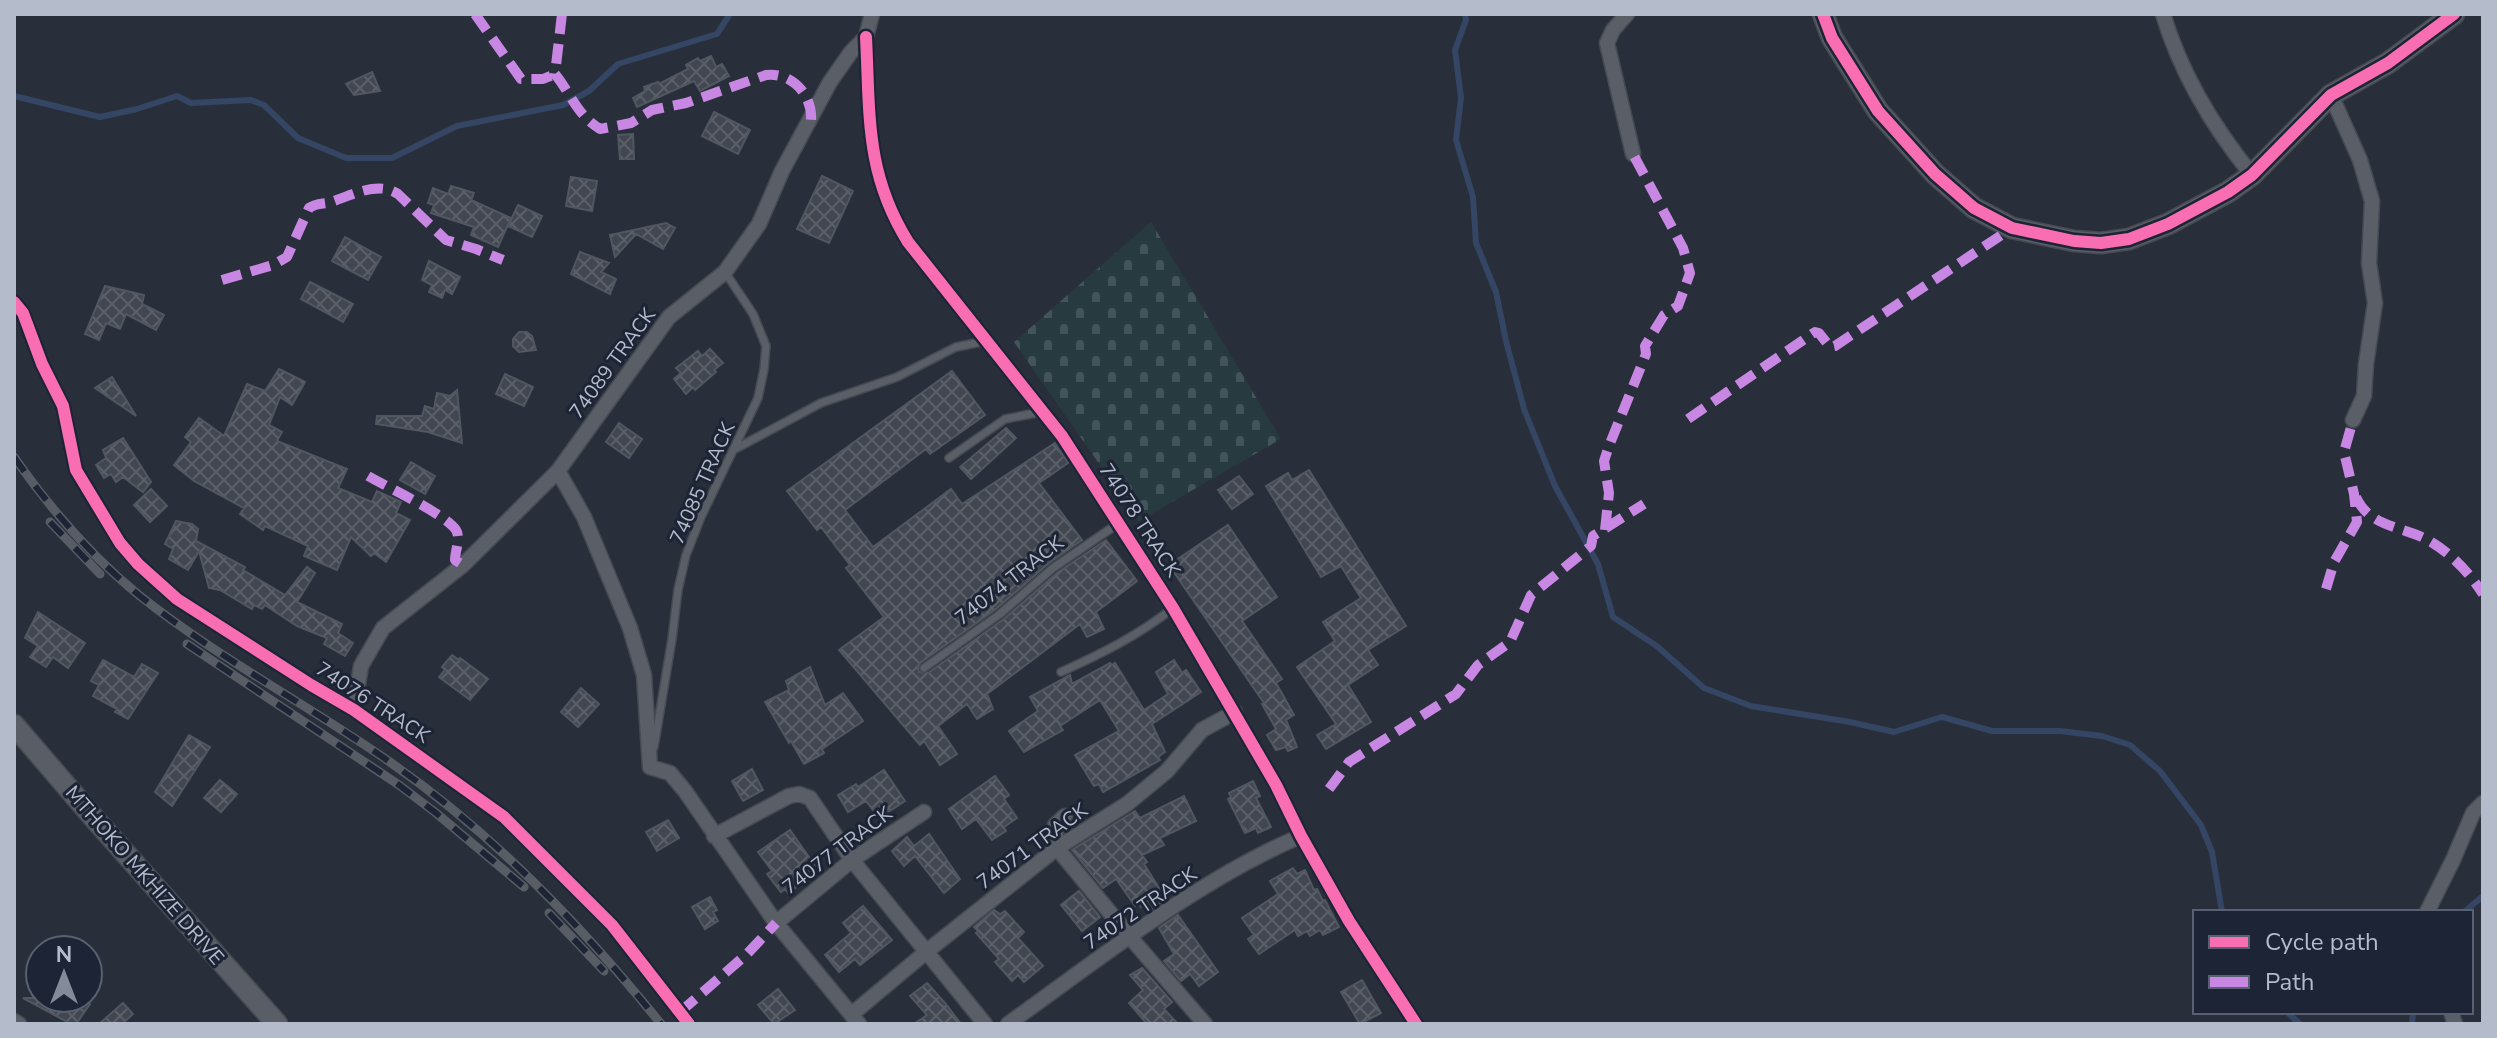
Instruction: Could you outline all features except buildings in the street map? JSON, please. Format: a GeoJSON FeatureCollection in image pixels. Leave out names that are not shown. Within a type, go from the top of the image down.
{"type":"FeatureCollection","features":[{"type":"Feature","properties":{"kind":"street","name":"74089 TRACK"},"geometry":{"type":"LineString","coordinates":[[354,710],[361,666],[383,628],[463,565],[558,471],[669,317],[725,272],[759,224],[782,171],[830,82],[866,37],[872,14]]}},
{"type":"Feature","properties":{"kind":"street"},"geometry":{"type":"LineString","coordinates":[[1627,14],[1613,30],[1607,43],[1633,154]]}},
{"type":"Feature","properties":{"kind":"street"},"geometry":{"type":"LineString","coordinates":[[1823,14],[1832,38],[1878,111],[1935,174],[1974,208],[2012,228],[2074,241],[2101,243],[2129,239],[2168,224],[2228,192],[2252,175],[2331,95],[2388,63],[2454,14]]}},
{"type":"Feature","properties":{"kind":"street"},"geometry":{"type":"LineString","coordinates":[[2163,14],[2199,100],[2222,139],[2252,175]]}},
{"type":"Feature","properties":{"kind":"street","name":"74078 TRACK"},"geometry":{"type":"LineString","coordinates":[[866,37],[871,147],[890,214],[908,242],[1045,414],[1119,523],[1235,712],[1349,921],[1416,1024]]}},
{"type":"Feature","properties":{"kind":"street"},"geometry":{"type":"LineString","coordinates":[[2331,95],[2364,171],[2372,201],[2369,263],[2375,303],[2364,396],[2353,420]]}},
{"type":"Feature","properties":{"kind":"street","name":"74076 TRACK"},"geometry":{"type":"LineString","coordinates":[[14,302],[23,313],[42,364],[63,406],[76,470],[120,543],[138,564],[177,599],[354,710],[504,817],[612,925],[689,1024]]}},
{"type":"Feature","properties":{"kind":"street"},"geometry":{"type":"LineString","coordinates":[[558,471],[584,517],[630,628],[644,675],[650,767],[670,773],[685,791],[776,923],[855,1019]]}},
{"type":"Feature","properties":{"kind":"street","name":"74071 TRACK"},"geometry":{"type":"LineString","coordinates":[[855,1019],[926,952],[1057,848],[1127,804],[1167,771],[1202,730],[1235,712]]}},
{"type":"Feature","properties":{"kind":"street","name":"MTHOKO MKHIZE DRIVE"},"geometry":{"type":"LineString","coordinates":[[14,725],[277,1024]]}},
{"type":"Feature","properties":{"kind":"street"},"geometry":{"type":"LineString","coordinates":[[714,836],[799,794],[810,798],[852,860],[985,1024]]}},
{"type":"Feature","properties":{"kind":"street"},"geometry":{"type":"LineString","coordinates":[[2428,910],[2473,813],[2483,803]]}},
{"type":"Feature","properties":{"kind":"street","name":"74077 TRACK"},"geometry":{"type":"LineString","coordinates":[[776,923],[852,860],[924,812]]}},
{"type":"Feature","properties":{"kind":"street"},"geometry":{"type":"LineString","coordinates":[[1065,816],[1055,825],[1057,848],[1205,1024]]}},
{"type":"Feature","properties":{"kind":"street","name":"74072 TRACK"},"geometry":{"type":"LineString","coordinates":[[1008,1024],[1130,937],[1263,852],[1301,836]]}},
{"type":"Feature","properties":{"kind":"street"},"geometry":{"type":"LineString","coordinates":[[14,1021],[19,1024]]}},
{"type":"Feature","properties":{"kind":"lane","name":"74085 TRACK"},"geometry":{"type":"LineString","coordinates":[[650,767],[686,555],[758,398],[766,346],[753,314],[725,272]]}},
{"type":"Feature","properties":{"kind":"lane"},"geometry":{"type":"LineString","coordinates":[[735,449],[821,403],[897,377],[956,347],[989,341]]}},
{"type":"Feature","properties":{"kind":"lane"},"geometry":{"type":"LineString","coordinates":[[949,458],[1005,419],[1045,414]]}},
{"type":"Feature","properties":{"kind":"lane","name":"74074 TRACK"},"geometry":{"type":"LineString","coordinates":[[924,668],[1000,614],[1053,568],[1119,523]]}},
{"type":"Feature","properties":{"kind":"lane"},"geometry":{"type":"LineString","coordinates":[[1061,672],[1149,627],[1173,608]]}},
{"type":"Feature","properties":{"kind":"green space"},"geometry":{"type":"Polygon","coordinates":[[[1151,222],[1281,439],[1139,521],[1014,342],[1151,222]]]}},
{"type":"Feature","properties":{"kind":"waterway"},"geometry":{"type":"LineString","coordinates":[[14,96],[100,117],[177,96],[191,103],[251,100],[264,105],[298,138],[346,158],[392,158],[457,126],[563,105],[589,91],[618,64],[717,34],[730,14]]}},
{"type":"Feature","properties":{"kind":"waterway"},"geometry":{"type":"LineString","coordinates":[[1465,14],[1466,20],[1455,50],[1461,98],[1456,140],[1473,197],[1476,243],[1496,292],[1524,409],[1555,486],[1598,564],[1613,617],[1658,647],[1704,688],[1751,706],[1894,732],[1942,717],[1992,731],[2060,731],[2102,736],[2130,745],[2160,771],[2201,825],[2212,852],[2222,910]]}},
{"type":"Feature","properties":{"kind":"waterway"},"geometry":{"type":"LineString","coordinates":[[2466,910],[2483,896]]}},
{"type":"Feature","properties":{"kind":"waterway"},"geometry":{"type":"LineString","coordinates":[[2289,1014],[2300,1024]]}},
{"type":"Feature","properties":{"kind":"waterway"},"geometry":{"type":"LineString","coordinates":[[2412,1024],[2413,1014]]}},
{"type":"Feature","properties":{"kind":"railway"},"geometry":{"type":"LineString","coordinates":[[14,457],[72,531],[140,596],[200,639],[387,760],[463,818],[567,916],[661,1024]]}},
{"type":"Feature","properties":{"kind":"railway"},"geometry":{"type":"LineString","coordinates":[[50,522],[100,574]]}},
{"type":"Feature","properties":{"kind":"railway"},"geometry":{"type":"LineString","coordinates":[[187,644],[399,785],[524,887]]}},
{"type":"Feature","properties":{"kind":"railway"},"geometry":{"type":"LineString","coordinates":[[549,913],[604,971]]}},
{"type":"Feature","properties":{"kind":"marked path"},"geometry":{"type":"LineString","coordinates":[[475,14],[521,79],[543,79],[555,74]]}},
{"type":"Feature","properties":{"kind":"marked path"},"geometry":{"type":"LineString","coordinates":[[562,14],[555,74],[580,111],[600,129],[631,123],[652,110],[686,103],[766,75],[784,77],[799,87],[808,102],[811,121]]}},
{"type":"Feature","properties":{"kind":"marked path"},"geometry":{"type":"LineString","coordinates":[[1605,530],[1609,493],[1604,461],[1646,354],[1645,346],[1664,315],[1678,306],[1690,273],[1683,248],[1633,154]]}},
{"type":"Feature","properties":{"kind":"marked path"},"geometry":{"type":"LineString","coordinates":[[222,280],[273,265],[287,257],[309,208],[375,189],[391,190],[398,194],[446,240],[503,260]]}},
{"type":"Feature","properties":{"kind":"marked path"},"geometry":{"type":"LineString","coordinates":[[1688,419],[1815,332],[1830,347],[1835,346],[2012,228]]}},
{"type":"Feature","properties":{"kind":"marked path"},"geometry":{"type":"LineString","coordinates":[[2326,589],[2334,562],[2357,522],[2344,452],[2353,420]]}},
{"type":"Feature","properties":{"kind":"marked path"},"geometry":{"type":"LineString","coordinates":[[368,476],[450,524],[458,537],[455,560],[463,565]]}},
{"type":"Feature","properties":{"kind":"marked path"},"geometry":{"type":"LineString","coordinates":[[2356,497],[2377,520],[2424,538],[2450,555],[2483,594]]}},
{"type":"Feature","properties":{"kind":"marked path"},"geometry":{"type":"LineString","coordinates":[[1329,789],[1349,762],[1456,694],[1478,665],[1510,642],[1531,595],[1591,546],[1593,536],[1644,504]]}},
{"type":"Feature","properties":{"kind":"marked path"},"geometry":{"type":"LineString","coordinates":[[680,1012],[747,954],[776,923]]}},
{"type":"Feature","properties":{"kind":"cycle path"},"geometry":{"type":"LineString","coordinates":[[1823,14],[1832,38],[1878,111],[1935,174],[1974,208],[2012,228],[2074,241],[2101,243],[2129,239],[2168,224],[2228,192],[2252,175],[2331,95],[2388,63],[2454,14]]}},
{"type":"Feature","properties":{"kind":"cycle path"},"geometry":{"type":"LineString","coordinates":[[866,37],[872,143],[884,192],[894,217],[908,242],[1062,436],[1173,608],[1276,785],[1349,921],[1416,1024]]}},
{"type":"Feature","properties":{"kind":"cycle path"},"geometry":{"type":"LineString","coordinates":[[14,302],[23,313],[42,364],[63,406],[76,470],[120,543],[138,564],[177,599],[354,710],[504,817],[612,925],[689,1024]]}}]}
